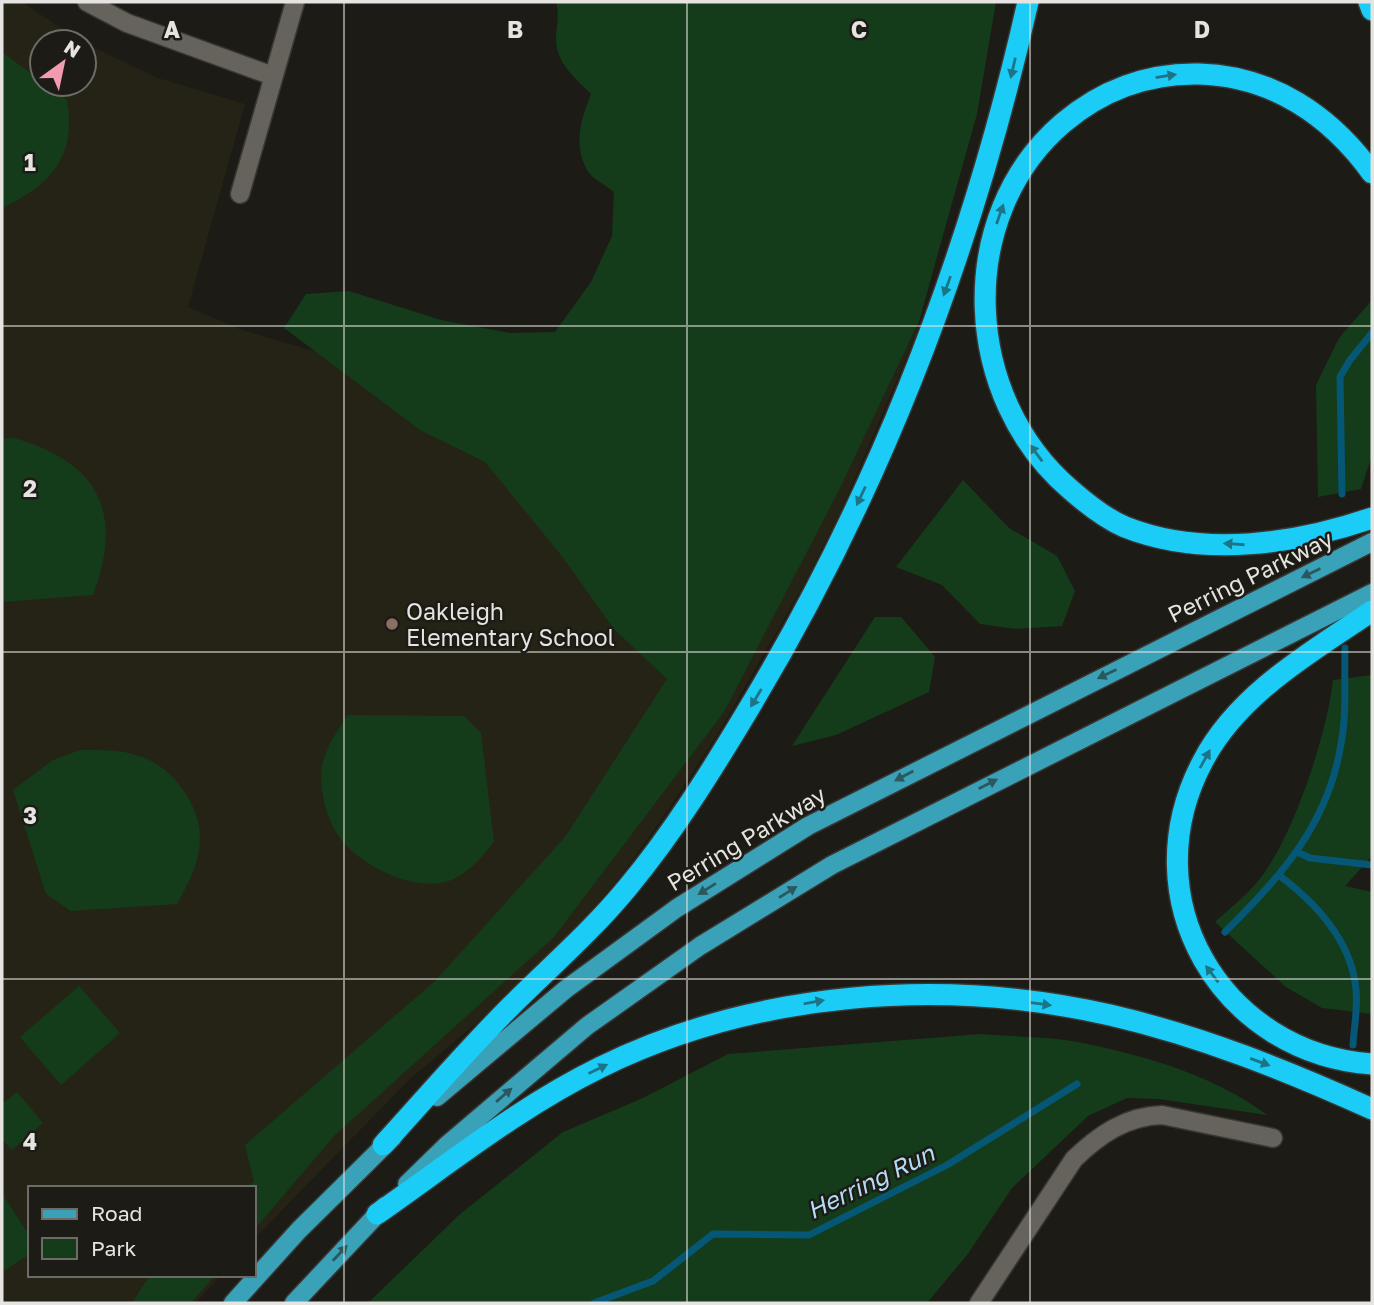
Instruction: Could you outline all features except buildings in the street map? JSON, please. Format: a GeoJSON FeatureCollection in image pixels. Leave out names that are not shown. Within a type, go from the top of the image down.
{"type":"FeatureCollection","features":[{"type":"Feature","properties":{"kind":"highway"},"geometry":{"type":"LineString","coordinates":[[383,1145],[509,1008],[585,936],[630,886],[727,744],[816,593],[927,341],[985,171],[1028,2]]}},
{"type":"Feature","properties":{"kind":"highway"},"geometry":{"type":"LineString","coordinates":[[1369,2],[1372,10]]}},
{"type":"Feature","properties":{"kind":"highway"},"geometry":{"type":"LineString","coordinates":[[1372,173],[1328,122],[1296,100],[1259,84],[1216,75],[1175,74],[1140,80],[1108,92],[1079,110],[1047,137],[1005,200],[993,235],[984,281],[985,326],[995,372],[1009,410],[1031,446],[1055,477],[1085,502],[1123,526],[1157,537],[1248,544],[1297,538],[1372,519]]}},
{"type":"Feature","properties":{"kind":"highway"},"geometry":{"type":"LineString","coordinates":[[1372,611],[1299,660],[1243,708],[1220,734],[1202,762],[1188,798],[1176,860],[1178,884],[1192,937],[1203,962],[1245,1013],[1300,1048],[1333,1060],[1372,1064]]}},
{"type":"Feature","properties":{"kind":"highway"},"geometry":{"type":"LineString","coordinates":[[377,1214],[551,1093],[603,1066],[664,1040],[785,1007],[839,998],[958,995],[1109,1015],[1298,1076],[1372,1110]]}},
{"type":"Feature","properties":{"kind":"main road","name":"Perring Parkway"},"geometry":{"type":"LineString","coordinates":[[233,1303],[299,1230],[383,1145],[491,1048],[677,908],[808,826],[1372,542]]}},
{"type":"Feature","properties":{"kind":"main road"},"geometry":{"type":"LineString","coordinates":[[294,1303],[377,1214],[448,1144],[516,1084],[587,1026],[700,946],[832,865],[1372,593]]}},
{"type":"Feature","properties":{"kind":"street"},"geometry":{"type":"LineString","coordinates":[[87,2],[127,23],[273,76]]}},
{"type":"Feature","properties":{"kind":"street"},"geometry":{"type":"LineString","coordinates":[[240,194],[295,2]]}},
{"type":"Feature","properties":{"kind":"street"},"geometry":{"type":"LineString","coordinates":[[979,1303],[1074,1159],[1090,1144],[1124,1122],[1144,1116],[1162,1115],[1273,1138]]}},
{"type":"Feature","properties":{"kind":"shaded area","name":"Oakleigh Elementary School"},"geometry":{"type":"Polygon","coordinates":[[[2,2],[22,2],[61,28],[28,28],[28,98],[98,98],[98,50],[158,78],[245,104],[188,307],[242,330],[589,432],[938,253],[916,335],[842,509],[803,586],[716,737],[666,813],[620,877],[569,937],[516,990],[410,1079],[256,1237],[256,1186],[28,1186],[28,1277],[219,1277],[196,1303],[2,1303],[2,2]]]}},
{"type":"Feature","properties":{"kind":"green space"},"geometry":{"type":"Polygon","coordinates":[[[556,2],[996,2],[977,114],[919,321],[840,488],[724,712],[554,937],[334,1136],[256,1228],[256,1186],[248,1186],[254,1182],[245,1145],[434,982],[565,837],[667,679],[614,629],[561,555],[485,462],[420,430],[284,328],[306,294],[349,291],[441,320],[510,333],[555,332],[591,282],[612,236],[614,192],[587,170],[580,151],[580,132],[591,94],[568,70],[557,49],[556,2]]]}},
{"type":"Feature","properties":{"kind":"green space"},"geometry":{"type":"Polygon","coordinates":[[[2,52],[28,71],[28,98],[64,98],[67,100],[69,120],[64,153],[57,166],[34,189],[2,208],[2,52]]]}},
{"type":"Feature","properties":{"kind":"green space"},"geometry":{"type":"Polygon","coordinates":[[[1372,300],[1372,455],[1361,489],[1318,497],[1316,385],[1339,338],[1372,300]]]}},
{"type":"Feature","properties":{"kind":"green space"},"geometry":{"type":"Polygon","coordinates":[[[14,438],[43,448],[67,461],[85,477],[97,495],[104,516],[106,539],[102,566],[93,595],[2,602],[2,439],[14,438]]]}},
{"type":"Feature","properties":{"kind":"green space"},"geometry":{"type":"Polygon","coordinates":[[[963,480],[1009,528],[1057,556],[1075,591],[1062,626],[1016,629],[980,624],[942,585],[896,567],[963,480]]]}},
{"type":"Feature","properties":{"kind":"green space"},"geometry":{"type":"Polygon","coordinates":[[[875,617],[901,617],[935,657],[929,692],[836,735],[792,746],[875,617]]]}},
{"type":"Feature","properties":{"kind":"green space"},"geometry":{"type":"Polygon","coordinates":[[[1372,675],[1372,856],[1345,886],[1372,892],[1372,1014],[1322,1008],[1286,987],[1215,922],[1258,881],[1284,839],[1316,756],[1333,680],[1372,675]]]}},
{"type":"Feature","properties":{"kind":"green space"},"geometry":{"type":"Polygon","coordinates":[[[348,715],[464,716],[481,733],[494,842],[467,871],[445,882],[432,884],[404,880],[364,861],[344,843],[328,815],[321,772],[327,749],[348,715]]]}},
{"type":"Feature","properties":{"kind":"green space"},"geometry":{"type":"Polygon","coordinates":[[[80,750],[110,750],[139,756],[162,768],[182,788],[195,812],[200,838],[193,872],[177,904],[71,911],[46,894],[13,790],[53,760],[80,750]]]}},
{"type":"Feature","properties":{"kind":"green space"},"geometry":{"type":"Polygon","coordinates":[[[79,986],[120,1033],[61,1085],[20,1037],[79,986]]]}},
{"type":"Feature","properties":{"kind":"green space"},"geometry":{"type":"Polygon","coordinates":[[[981,1034],[1070,1041],[1131,1054],[1180,1069],[1226,1089],[1267,1115],[1159,1099],[1127,1098],[1088,1116],[1012,1188],[967,1255],[927,1303],[368,1303],[459,1215],[563,1132],[643,1098],[728,1054],[981,1034]]]}},
{"type":"Feature","properties":{"kind":"green space"},"geometry":{"type":"Polygon","coordinates":[[[17,1092],[43,1123],[12,1150],[2,1139],[2,1104],[17,1092]]]}},
{"type":"Feature","properties":{"kind":"green space"},"geometry":{"type":"Polygon","coordinates":[[[2,1193],[28,1234],[28,1255],[2,1272],[2,1193]]]}},
{"type":"Feature","properties":{"kind":"green space"},"geometry":{"type":"Polygon","coordinates":[[[149,1277],[213,1277],[191,1303],[132,1303],[149,1277]]]}},
{"type":"Feature","properties":{"kind":"waterway","name":"Herring Run"},"geometry":{"type":"LineString","coordinates":[[1342,494],[1340,377],[1372,333]]}},
{"type":"Feature","properties":{"kind":"waterway","name":"Herring Run"},"geometry":{"type":"LineString","coordinates":[[1225,932],[1283,869],[1299,847],[1325,800],[1335,773],[1343,733],[1345,648]]}},
{"type":"Feature","properties":{"kind":"waterway"},"geometry":{"type":"LineString","coordinates":[[1297,852],[1310,858],[1372,865]]}},
{"type":"Feature","properties":{"kind":"waterway"},"geometry":{"type":"LineString","coordinates":[[1280,876],[1319,912],[1340,940],[1348,956],[1356,997],[1353,1045]]}},
{"type":"Feature","properties":{"kind":"waterway","name":"Herring Run"},"geometry":{"type":"LineString","coordinates":[[594,1303],[653,1281],[713,1234],[809,1235],[947,1165],[1077,1084]]}},
{"type":"Feature","properties":{"kind":"place","name":"Oakleigh Elementary School"},"geometry":{"type":"Point","coordinates":[392,624]}}]}
